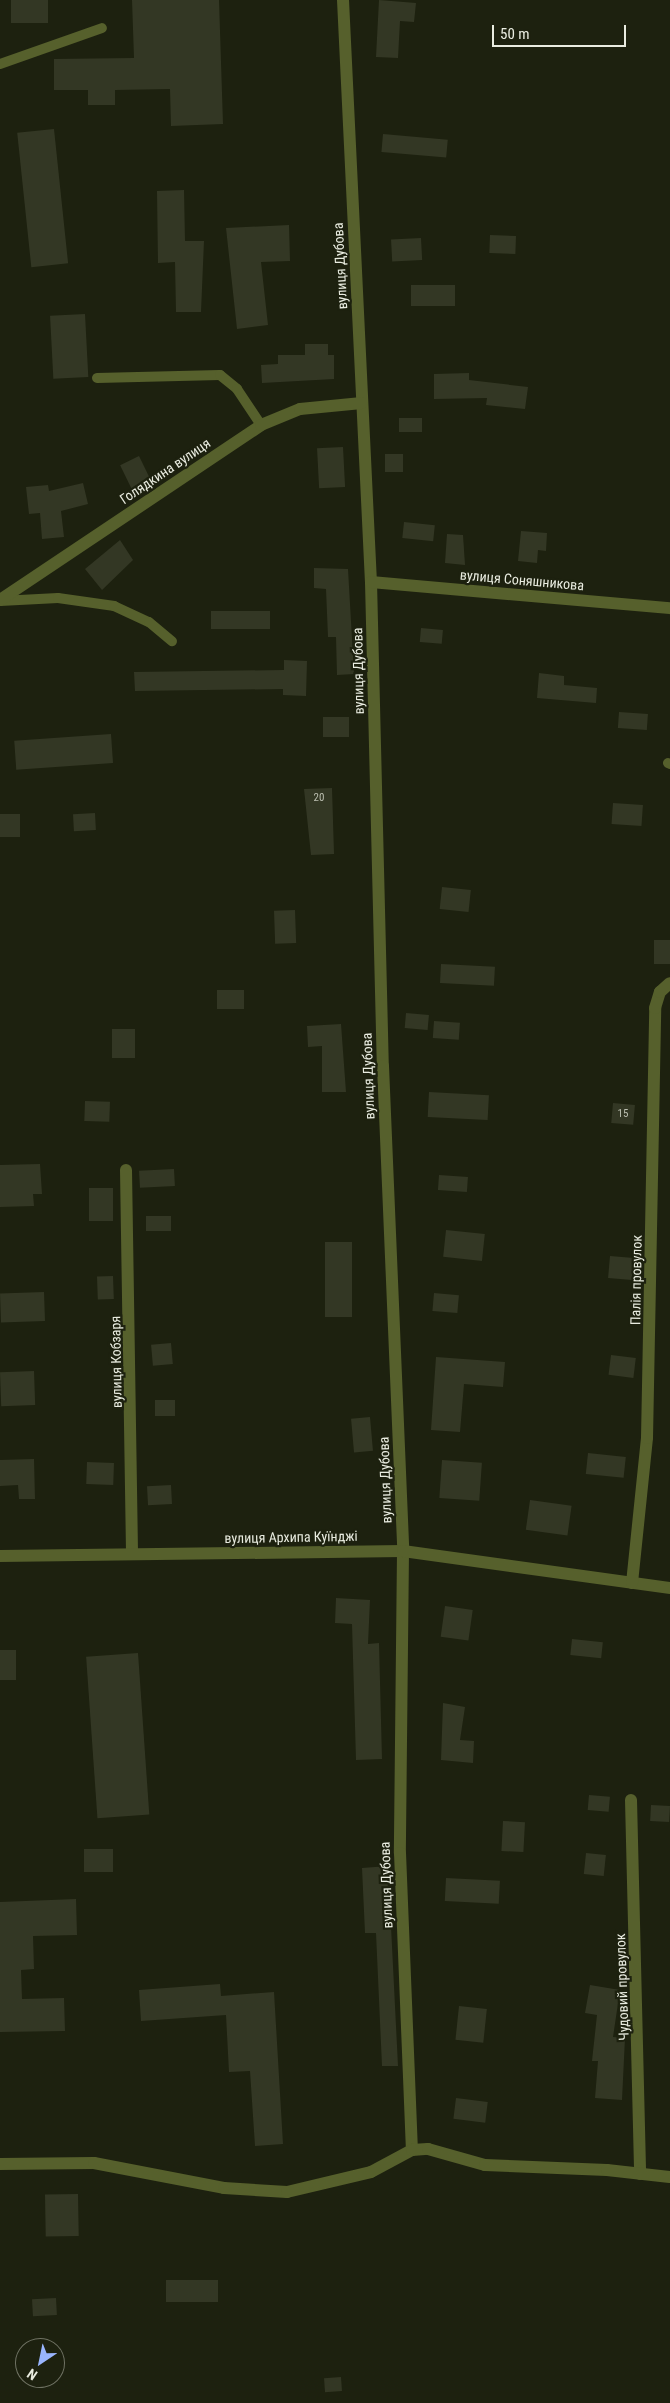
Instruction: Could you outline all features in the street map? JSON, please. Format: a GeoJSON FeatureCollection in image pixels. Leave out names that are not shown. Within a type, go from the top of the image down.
{"type":"FeatureCollection","features":[{"type":"Feature","properties":{"kind":"street","name":"вулиця Дубова"},"geometry":{"type":"LineString","coordinates":[[343,0],[371,582],[383,1066],[403,1551],[400,1853],[412,2150]]}},
{"type":"Feature","properties":{"kind":"street","name":"Голядкина вулиця"},"geometry":{"type":"LineString","coordinates":[[0,601],[261,424],[300,410],[362,403]]}},
{"type":"Feature","properties":{"kind":"street","name":"вулиця Соняшникова"},"geometry":{"type":"LineString","coordinates":[[371,582],[670,608]]}},
{"type":"Feature","properties":{"kind":"street","name":"Палія провулок"},"geometry":{"type":"LineString","coordinates":[[632,1583],[647,1438],[655,1008],[660,992],[670,983]]}},
{"type":"Feature","properties":{"kind":"street","name":"вулиця Кобзаря"},"geometry":{"type":"LineString","coordinates":[[126,1170],[132,1554]]}},
{"type":"Feature","properties":{"kind":"street","name":"вулиця Архипа Куїнджі"},"geometry":{"type":"LineString","coordinates":[[0,1556],[403,1551],[670,1588]]}},
{"type":"Feature","properties":{"kind":"street","name":"Чудовий провулок"},"geometry":{"type":"LineString","coordinates":[[631,1800],[640,2174]]}},
{"type":"Feature","properties":{"kind":"street"},"geometry":{"type":"LineString","coordinates":[[0,2164],[94,2163],[224,2188],[287,2192],[370,2172],[412,2150],[442,2151],[485,2165],[670,2177]]}},
{"type":"Feature","properties":{"kind":"lane"},"geometry":{"type":"LineString","coordinates":[[0,64],[102,28]]}},
{"type":"Feature","properties":{"kind":"lane"},"geometry":{"type":"LineString","coordinates":[[97,378],[220,376],[237,389],[261,424]]}},
{"type":"Feature","properties":{"kind":"lane"},"geometry":{"type":"LineString","coordinates":[[0,601],[58,598],[114,606],[149,622],[172,641]]}},
{"type":"Feature","properties":{"kind":"building"},"geometry":{"type":"Polygon","coordinates":[[[11,0],[48,0],[48,23],[11,23],[11,0]]]}},
{"type":"Feature","properties":{"kind":"building"},"geometry":{"type":"Polygon","coordinates":[[[132,0],[219,0],[223,124],[171,126],[170,89],[115,90],[115,105],[88,105],[88,90],[54,90],[54,59],[134,58],[132,0]]]}},
{"type":"Feature","properties":{"kind":"building"},"geometry":{"type":"Polygon","coordinates":[[[379,0],[416,3],[414,22],[400,21],[398,58],[376,57],[379,0]]]}},
{"type":"Feature","properties":{"kind":"building"},"geometry":{"type":"Polygon","coordinates":[[[54,129],[68,263],[31,267],[17,133],[54,129]]]}},
{"type":"Feature","properties":{"kind":"building"},"geometry":{"type":"Polygon","coordinates":[[[383,134],[448,140],[446,158],[381,152],[383,134]]]}},
{"type":"Feature","properties":{"kind":"building"},"geometry":{"type":"Polygon","coordinates":[[[184,190],[185,241],[204,241],[201,312],[176,312],[175,262],[158,263],[157,191],[184,190]]]}},
{"type":"Feature","properties":{"kind":"building"},"geometry":{"type":"Polygon","coordinates":[[[289,225],[290,261],[261,262],[268,325],[237,329],[226,228],[289,225]]]}},
{"type":"Feature","properties":{"kind":"building"},"geometry":{"type":"Polygon","coordinates":[[[490,235],[516,236],[515,254],[489,253],[490,235]]]}},
{"type":"Feature","properties":{"kind":"building"},"geometry":{"type":"Polygon","coordinates":[[[421,238],[422,260],[392,262],[391,240],[421,238]]]}},
{"type":"Feature","properties":{"kind":"building"},"geometry":{"type":"Polygon","coordinates":[[[411,285],[455,285],[455,306],[411,306],[411,285]]]}},
{"type":"Feature","properties":{"kind":"building"},"geometry":{"type":"Polygon","coordinates":[[[85,314],[88,377],[53,379],[50,316],[85,314]]]}},
{"type":"Feature","properties":{"kind":"building"},"geometry":{"type":"Polygon","coordinates":[[[305,344],[328,344],[328,355],[334,355],[334,379],[262,383],[261,365],[278,364],[278,355],[305,355],[305,344]]]}},
{"type":"Feature","properties":{"kind":"building"},"geometry":{"type":"Polygon","coordinates":[[[469,373],[469,380],[528,387],[525,409],[486,405],[487,398],[434,399],[434,374],[469,373]]]}},
{"type":"Feature","properties":{"kind":"building"},"geometry":{"type":"Polygon","coordinates":[[[399,418],[422,418],[422,432],[399,432],[399,418]]]}},
{"type":"Feature","properties":{"kind":"building"},"geometry":{"type":"Polygon","coordinates":[[[343,447],[345,487],[319,488],[317,448],[343,447]]]}},
{"type":"Feature","properties":{"kind":"building"},"geometry":{"type":"Polygon","coordinates":[[[385,454],[403,454],[403,472],[385,472],[385,454]]]}},
{"type":"Feature","properties":{"kind":"building"},"geometry":{"type":"Polygon","coordinates":[[[139,456],[152,483],[133,492],[120,465],[139,456]]]}},
{"type":"Feature","properties":{"kind":"building"},"geometry":{"type":"Polygon","coordinates":[[[83,483],[88,504],[61,511],[64,537],[42,539],[40,513],[29,514],[26,487],[48,485],[49,491],[83,483]]]}},
{"type":"Feature","properties":{"kind":"building"},"geometry":{"type":"Polygon","coordinates":[[[404,522],[435,525],[433,541],[402,538],[404,522]]]}},
{"type":"Feature","properties":{"kind":"building"},"geometry":{"type":"Polygon","coordinates":[[[521,531],[547,533],[546,551],[538,550],[537,563],[518,561],[521,531]]]}},
{"type":"Feature","properties":{"kind":"building"},"geometry":{"type":"Polygon","coordinates":[[[447,534],[463,535],[465,565],[445,563],[447,534]]]}},
{"type":"Feature","properties":{"kind":"building"},"geometry":{"type":"Polygon","coordinates":[[[120,540],[133,560],[102,590],[85,569],[120,540]]]}},
{"type":"Feature","properties":{"kind":"building"},"geometry":{"type":"Polygon","coordinates":[[[314,568],[348,569],[354,674],[337,675],[336,637],[328,637],[326,589],[314,588],[314,568]]]}},
{"type":"Feature","properties":{"kind":"building"},"geometry":{"type":"Polygon","coordinates":[[[211,611],[270,611],[270,629],[211,629],[211,611]]]}},
{"type":"Feature","properties":{"kind":"building"},"geometry":{"type":"Polygon","coordinates":[[[421,628],[443,630],[442,644],[420,642],[421,628]]]}},
{"type":"Feature","properties":{"kind":"building"},"geometry":{"type":"Polygon","coordinates":[[[284,660],[307,661],[306,696],[283,695],[283,689],[135,691],[134,672],[284,670],[284,660]]]}},
{"type":"Feature","properties":{"kind":"building"},"geometry":{"type":"Polygon","coordinates":[[[539,673],[564,676],[564,685],[597,688],[596,703],[537,698],[539,673]]]}},
{"type":"Feature","properties":{"kind":"building"},"geometry":{"type":"Polygon","coordinates":[[[619,712],[648,714],[647,730],[618,728],[619,712]]]}},
{"type":"Feature","properties":{"kind":"building"},"geometry":{"type":"Polygon","coordinates":[[[323,717],[349,717],[349,737],[323,737],[323,717]]]}},
{"type":"Feature","properties":{"kind":"building"},"geometry":{"type":"Polygon","coordinates":[[[111,734],[113,763],[16,770],[14,741],[111,734]]]}},
{"type":"Feature","properties":{"kind":"building"},"geometry":{"type":"Polygon","coordinates":[[[332,788],[334,854],[311,855],[304,789],[332,788]]]}},
{"type":"Feature","properties":{"kind":"building"},"geometry":{"type":"Polygon","coordinates":[[[613,803],[643,805],[641,826],[612,824],[613,803]]]}},
{"type":"Feature","properties":{"kind":"building"},"geometry":{"type":"Polygon","coordinates":[[[95,813],[96,830],[74,831],[73,814],[95,813]]]}},
{"type":"Feature","properties":{"kind":"building"},"geometry":{"type":"Polygon","coordinates":[[[0,814],[20,814],[20,837],[0,837],[0,814]]]}},
{"type":"Feature","properties":{"kind":"building"},"geometry":{"type":"Polygon","coordinates":[[[442,887],[471,890],[469,912],[440,909],[442,887]]]}},
{"type":"Feature","properties":{"kind":"building"},"geometry":{"type":"Polygon","coordinates":[[[295,910],[296,943],[275,944],[274,911],[295,910]]]}},
{"type":"Feature","properties":{"kind":"building"},"geometry":{"type":"Polygon","coordinates":[[[654,940],[670,940],[670,964],[654,964],[654,940]]]}},
{"type":"Feature","properties":{"kind":"building"},"geometry":{"type":"Polygon","coordinates":[[[441,964],[495,967],[494,986],[440,983],[441,964]]]}},
{"type":"Feature","properties":{"kind":"building"},"geometry":{"type":"Polygon","coordinates":[[[217,990],[244,990],[244,1009],[217,1009],[217,990]]]}},
{"type":"Feature","properties":{"kind":"building"},"geometry":{"type":"Polygon","coordinates":[[[406,1013],[429,1015],[428,1030],[405,1028],[406,1013]]]}},
{"type":"Feature","properties":{"kind":"building"},"geometry":{"type":"Polygon","coordinates":[[[434,1021],[460,1023],[459,1040],[433,1038],[434,1021]]]}},
{"type":"Feature","properties":{"kind":"building"},"geometry":{"type":"Polygon","coordinates":[[[341,1024],[346,1092],[322,1092],[322,1046],[308,1047],[307,1026],[341,1024]]]}},
{"type":"Feature","properties":{"kind":"building"},"geometry":{"type":"Polygon","coordinates":[[[112,1029],[135,1029],[135,1058],[112,1058],[112,1029]]]}},
{"type":"Feature","properties":{"kind":"building"},"geometry":{"type":"Polygon","coordinates":[[[429,1092],[489,1095],[488,1120],[428,1117],[429,1092]]]}},
{"type":"Feature","properties":{"kind":"building"},"geometry":{"type":"Polygon","coordinates":[[[85,1101],[110,1102],[109,1122],[84,1121],[85,1101]]]}},
{"type":"Feature","properties":{"kind":"building"},"geometry":{"type":"Polygon","coordinates":[[[613,1103],[635,1105],[633,1125],[611,1123],[613,1103]]]}},
{"type":"Feature","properties":{"kind":"building"},"geometry":{"type":"Polygon","coordinates":[[[40,1164],[42,1194],[33,1194],[34,1206],[0,1207],[0,1165],[40,1164]]]}},
{"type":"Feature","properties":{"kind":"building"},"geometry":{"type":"Polygon","coordinates":[[[174,1169],[175,1186],[140,1188],[139,1171],[174,1169]]]}},
{"type":"Feature","properties":{"kind":"building"},"geometry":{"type":"Polygon","coordinates":[[[439,1175],[468,1177],[467,1192],[438,1190],[439,1175]]]}},
{"type":"Feature","properties":{"kind":"building"},"geometry":{"type":"Polygon","coordinates":[[[89,1188],[113,1188],[113,1221],[89,1221],[89,1188]]]}},
{"type":"Feature","properties":{"kind":"building"},"geometry":{"type":"Polygon","coordinates":[[[146,1216],[171,1216],[171,1231],[146,1231],[146,1216]]]}},
{"type":"Feature","properties":{"kind":"building"},"geometry":{"type":"Polygon","coordinates":[[[446,1230],[485,1234],[482,1261],[443,1257],[446,1230]]]}},
{"type":"Feature","properties":{"kind":"building"},"geometry":{"type":"Polygon","coordinates":[[[325,1242],[352,1242],[352,1317],[325,1317],[325,1242]]]}},
{"type":"Feature","properties":{"kind":"building"},"geometry":{"type":"Polygon","coordinates":[[[610,1256],[634,1258],[632,1280],[608,1278],[610,1256]]]}},
{"type":"Feature","properties":{"kind":"building"},"geometry":{"type":"Polygon","coordinates":[[[113,1276],[114,1299],[98,1300],[97,1277],[113,1276]]]}},
{"type":"Feature","properties":{"kind":"building"},"geometry":{"type":"Polygon","coordinates":[[[44,1292],[45,1321],[1,1323],[0,1294],[44,1292]]]}},
{"type":"Feature","properties":{"kind":"building"},"geometry":{"type":"Polygon","coordinates":[[[434,1293],[459,1295],[457,1313],[432,1311],[434,1293]]]}},
{"type":"Feature","properties":{"kind":"building"},"geometry":{"type":"Polygon","coordinates":[[[171,1343],[173,1364],[153,1366],[151,1345],[171,1343]]]}},
{"type":"Feature","properties":{"kind":"building"},"geometry":{"type":"Polygon","coordinates":[[[611,1355],[636,1358],[633,1378],[609,1375],[611,1355]]]}},
{"type":"Feature","properties":{"kind":"building"},"geometry":{"type":"Polygon","coordinates":[[[436,1357],[505,1362],[503,1387],[464,1384],[460,1432],[431,1430],[436,1357]]]}},
{"type":"Feature","properties":{"kind":"building"},"geometry":{"type":"Polygon","coordinates":[[[34,1371],[35,1405],[1,1406],[0,1372],[34,1371]]]}},
{"type":"Feature","properties":{"kind":"building"},"geometry":{"type":"Polygon","coordinates":[[[155,1400],[175,1400],[175,1416],[155,1416],[155,1400]]]}},
{"type":"Feature","properties":{"kind":"building"},"geometry":{"type":"Polygon","coordinates":[[[370,1417],[373,1451],[354,1453],[351,1419],[370,1417]]]}},
{"type":"Feature","properties":{"kind":"building"},"geometry":{"type":"Polygon","coordinates":[[[588,1453],[626,1457],[624,1478],[586,1474],[588,1453]]]}},
{"type":"Feature","properties":{"kind":"building"},"geometry":{"type":"Polygon","coordinates":[[[34,1459],[35,1499],[19,1499],[18,1485],[0,1486],[0,1460],[34,1459]]]}},
{"type":"Feature","properties":{"kind":"building"},"geometry":{"type":"Polygon","coordinates":[[[442,1460],[482,1463],[479,1501],[439,1498],[442,1460]]]}},
{"type":"Feature","properties":{"kind":"building"},"geometry":{"type":"Polygon","coordinates":[[[87,1462],[114,1463],[113,1485],[86,1484],[87,1462]]]}},
{"type":"Feature","properties":{"kind":"building"},"geometry":{"type":"Polygon","coordinates":[[[171,1485],[172,1504],[148,1505],[147,1486],[171,1485]]]}},
{"type":"Feature","properties":{"kind":"building"},"geometry":{"type":"Polygon","coordinates":[[[530,1500],[572,1506],[567,1536],[526,1530],[530,1500]]]}},
{"type":"Feature","properties":{"kind":"building"},"geometry":{"type":"Polygon","coordinates":[[[336,1598],[370,1600],[368,1644],[379,1643],[382,1759],[356,1760],[352,1624],[335,1623],[336,1598]]]}},
{"type":"Feature","properties":{"kind":"building"},"geometry":{"type":"Polygon","coordinates":[[[445,1606],[473,1610],[468,1641],[441,1637],[445,1606]]]}},
{"type":"Feature","properties":{"kind":"building"},"geometry":{"type":"Polygon","coordinates":[[[572,1639],[603,1642],[601,1658],[570,1655],[572,1639]]]}},
{"type":"Feature","properties":{"kind":"building"},"geometry":{"type":"Polygon","coordinates":[[[0,1650],[16,1650],[16,1680],[0,1680],[0,1650]]]}},
{"type":"Feature","properties":{"kind":"building"},"geometry":{"type":"Polygon","coordinates":[[[138,1653],[149,1815],[97,1818],[86,1657],[138,1653]]]}},
{"type":"Feature","properties":{"kind":"building"},"geometry":{"type":"Polygon","coordinates":[[[443,1703],[465,1707],[460,1740],[474,1741],[473,1763],[441,1760],[443,1703]]]}},
{"type":"Feature","properties":{"kind":"building"},"geometry":{"type":"Polygon","coordinates":[[[589,1795],[610,1797],[609,1812],[588,1810],[589,1795]]]}},
{"type":"Feature","properties":{"kind":"building"},"geometry":{"type":"Polygon","coordinates":[[[651,1805],[670,1806],[669,1822],[650,1821],[651,1805]]]}},
{"type":"Feature","properties":{"kind":"building"},"geometry":{"type":"Polygon","coordinates":[[[503,1821],[525,1822],[523,1852],[501,1851],[503,1821]]]}},
{"type":"Feature","properties":{"kind":"building"},"geometry":{"type":"Polygon","coordinates":[[[84,1849],[113,1849],[113,1872],[84,1872],[84,1849]]]}},
{"type":"Feature","properties":{"kind":"building"},"geometry":{"type":"Polygon","coordinates":[[[586,1853],[606,1855],[604,1876],[584,1874],[586,1853]]]}},
{"type":"Feature","properties":{"kind":"building"},"geometry":{"type":"Polygon","coordinates":[[[388,1866],[398,2066],[382,2066],[376,1933],[365,1933],[362,1868],[388,1866]]]}},
{"type":"Feature","properties":{"kind":"building"},"geometry":{"type":"Polygon","coordinates":[[[446,1878],[500,1881],[499,1904],[445,1901],[446,1878]]]}},
{"type":"Feature","properties":{"kind":"building"},"geometry":{"type":"Polygon","coordinates":[[[76,1899],[77,1935],[33,1936],[34,1969],[21,1970],[22,1999],[64,1998],[65,2031],[0,2032],[0,1902],[76,1899]]]}},
{"type":"Feature","properties":{"kind":"building"},"geometry":{"type":"Polygon","coordinates":[[[220,1984],[221,1996],[274,1992],[283,2144],[255,2146],[250,2071],[229,2072],[226,2015],[141,2021],[139,1990],[220,1984]]]}},
{"type":"Feature","properties":{"kind":"building"},"geometry":{"type":"Polygon","coordinates":[[[590,1985],[620,1990],[613,2037],[625,2038],[622,2100],[595,2098],[598,2061],[592,2061],[597,2015],[585,2013],[590,1985]]]}},
{"type":"Feature","properties":{"kind":"building"},"geometry":{"type":"Polygon","coordinates":[[[459,2006],[487,2009],[483,2043],[455,2040],[459,2006]]]}},
{"type":"Feature","properties":{"kind":"building"},"geometry":{"type":"Polygon","coordinates":[[[456,2098],[488,2102],[485,2123],[453,2119],[456,2098]]]}},
{"type":"Feature","properties":{"kind":"building"},"geometry":{"type":"Polygon","coordinates":[[[78,2194],[79,2236],[46,2237],[45,2195],[78,2194]]]}},
{"type":"Feature","properties":{"kind":"building"},"geometry":{"type":"Polygon","coordinates":[[[166,2280],[218,2280],[218,2302],[166,2302],[166,2280]]]}},
{"type":"Feature","properties":{"kind":"building"},"geometry":{"type":"Polygon","coordinates":[[[56,2298],[57,2315],[33,2316],[32,2299],[56,2298]]]}},
{"type":"Feature","properties":{"kind":"building"},"geometry":{"type":"Polygon","coordinates":[[[341,2377],[342,2391],[325,2392],[324,2378],[341,2377]]]}}]}
